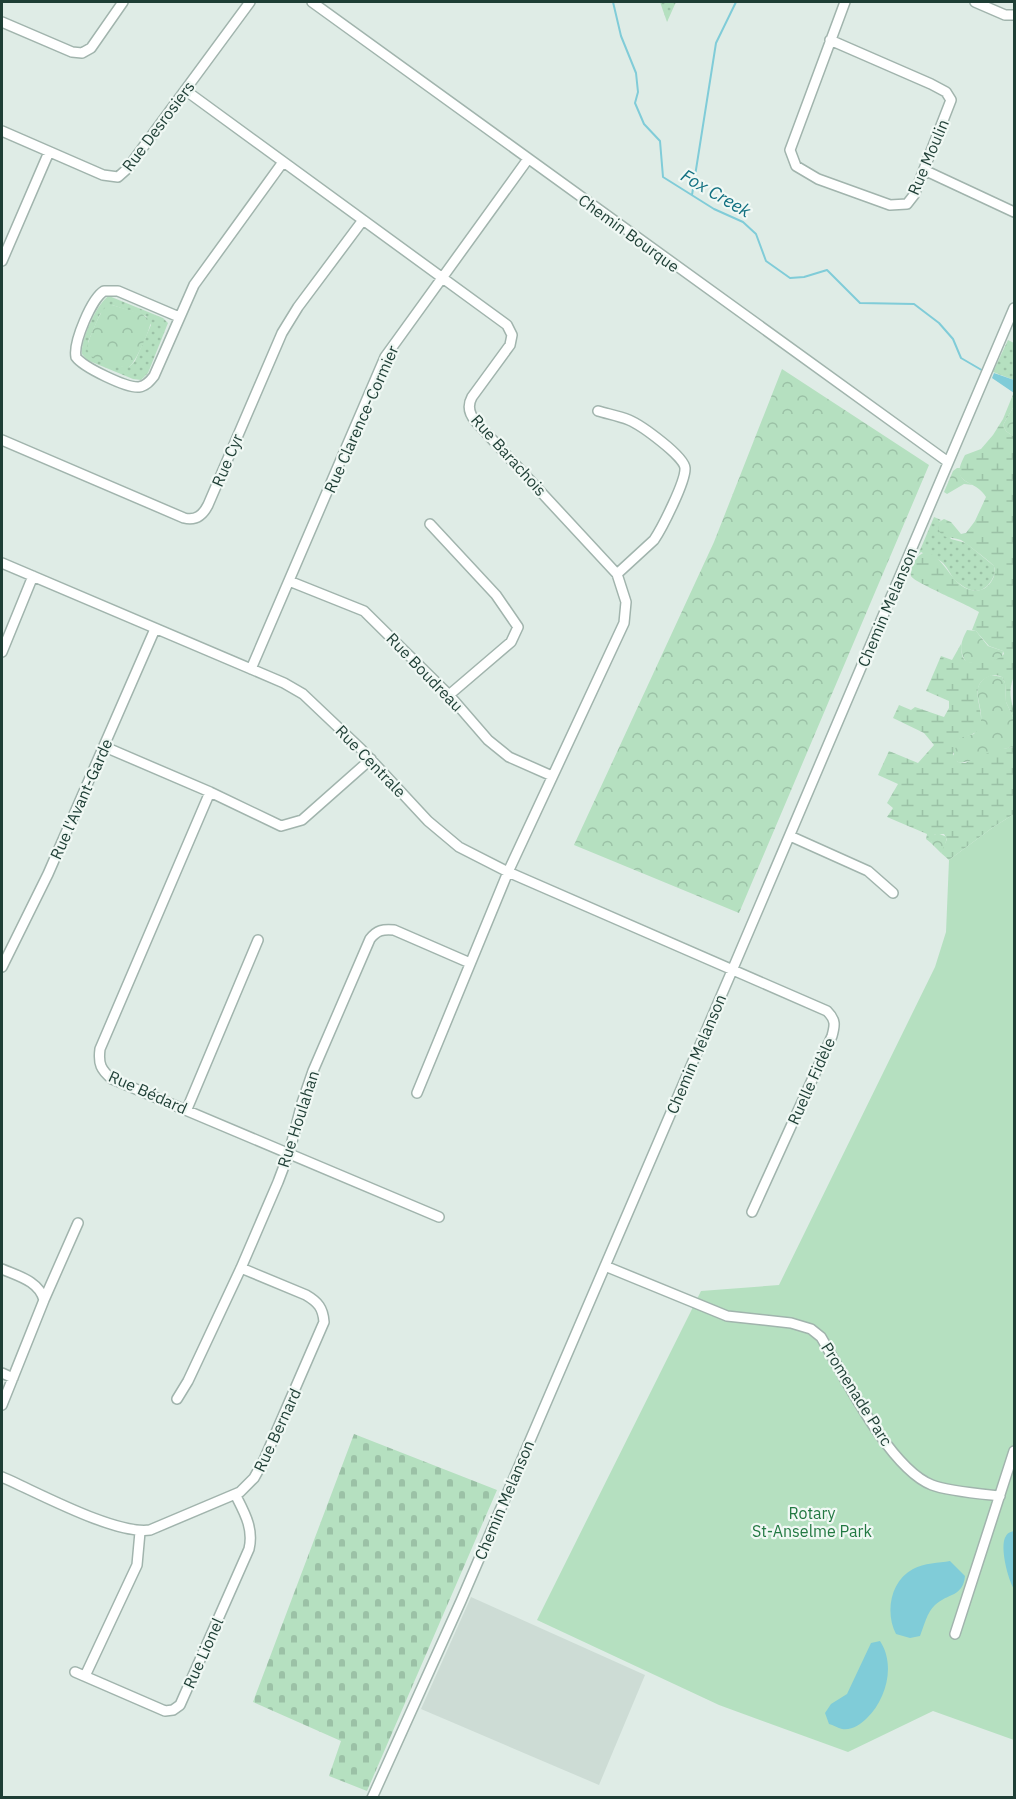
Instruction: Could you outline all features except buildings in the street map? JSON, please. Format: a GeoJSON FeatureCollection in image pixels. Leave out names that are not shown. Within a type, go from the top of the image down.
{"type":"FeatureCollection","features":[{"type":"Feature","properties":{"kind":"street"},"geometry":{"type":"LineString","coordinates":[[2,22],[72,52],[82,53],[91,48],[123,2]]}},
{"type":"Feature","properties":{"kind":"street","name":"Rue Desrosiers"},"geometry":{"type":"LineString","coordinates":[[2,131],[103,175],[118,177],[127,170],[250,2]]}},
{"type":"Feature","properties":{"kind":"street","name":"Chemin Bourque"},"geometry":{"type":"LineString","coordinates":[[312,2],[948,462]]}},
{"type":"Feature","properties":{"kind":"street","name":"Rue Moulin"},"geometry":{"type":"LineString","coordinates":[[830,40],[946,92],[951,100],[914,195],[907,204],[890,205],[818,179],[796,166],[790,150],[830,40],[845,2]]}},
{"type":"Feature","properties":{"kind":"street"},"geometry":{"type":"LineString","coordinates":[[975,2],[1005,15],[1014,15]]}},
{"type":"Feature","properties":{"kind":"street","name":"Rue Barachois"},"geometry":{"type":"LineString","coordinates":[[185,90],[504,322],[512,335],[510,345],[471,399],[469,407],[471,416],[617,574],[626,602],[624,623],[508,872],[417,1093]]}},
{"type":"Feature","properties":{"kind":"street"},"geometry":{"type":"LineString","coordinates":[[2,261],[49,152]]}},
{"type":"Feature","properties":{"kind":"street","name":"Rue Clarence-Cormier"},"geometry":{"type":"LineString","coordinates":[[251,669],[385,357],[528,159]]}},
{"type":"Feature","properties":{"kind":"street"},"geometry":{"type":"LineString","coordinates":[[179,317],[118,291],[104,291],[94,300],[75,344],[76,357],[84,366],[136,387],[144,385],[153,378],[179,317],[203,271],[283,162]]}},
{"type":"Feature","properties":{"kind":"street"},"geometry":{"type":"LineString","coordinates":[[924,170],[1014,212]]}},
{"type":"Feature","properties":{"kind":"street","name":"Rue Cyr"},"geometry":{"type":"LineString","coordinates":[[2,440],[184,518],[191,519],[200,516],[208,506],[282,333],[298,307],[363,220]]}},
{"type":"Feature","properties":{"kind":"street","name":"Chemin Melanson"},"geometry":{"type":"LineString","coordinates":[[372,1797],[464,1594],[1014,308]]}},
{"type":"Feature","properties":{"kind":"street"},"geometry":{"type":"LineString","coordinates":[[598,411],[631,421],[674,452],[685,465],[681,482],[659,534],[617,574]]}},
{"type":"Feature","properties":{"kind":"street"},"geometry":{"type":"LineString","coordinates":[[430,525],[496,595],[518,627],[511,642],[449,695]]}},
{"type":"Feature","properties":{"kind":"street","name":"Rue Centrale"},"geometry":{"type":"LineString","coordinates":[[2,563],[251,669],[303,694],[371,759],[428,821],[459,847],[508,872],[733,969]]}},
{"type":"Feature","properties":{"kind":"street"},"geometry":{"type":"LineString","coordinates":[[2,652],[33,576]]}},
{"type":"Feature","properties":{"kind":"street","name":"Rue Boudreau"},"geometry":{"type":"LineString","coordinates":[[289,581],[364,611],[449,695],[488,740],[509,757],[552,776]]}},
{"type":"Feature","properties":{"kind":"street","name":"Rue l'Avant-Garde"},"geometry":{"type":"LineString","coordinates":[[2,967],[48,874],[105,747],[154,629]]}},
{"type":"Feature","properties":{"kind":"street"},"geometry":{"type":"LineString","coordinates":[[105,747],[210,792],[281,826],[302,820],[371,759]]}},
{"type":"Feature","properties":{"kind":"street","name":"Rue Bédard"},"geometry":{"type":"LineString","coordinates":[[210,792],[100,1049],[98,1061],[102,1071],[112,1079],[439,1216]]}},
{"type":"Feature","properties":{"kind":"street"},"geometry":{"type":"LineString","coordinates":[[790,836],[868,871],[893,893]]}},
{"type":"Feature","properties":{"kind":"street","name":"Rue Houlahan"},"geometry":{"type":"LineString","coordinates":[[177,1399],[188,1381],[241,1268],[289,1153],[313,1071],[364,949],[376,932],[394,930],[470,963]]}},
{"type":"Feature","properties":{"kind":"street"},"geometry":{"type":"LineString","coordinates":[[187,1109],[258,940]]}},
{"type":"Feature","properties":{"kind":"street","name":"Ruelle Fidèle"},"geometry":{"type":"LineString","coordinates":[[733,969],[821,1008],[833,1017],[835,1023],[832,1036],[752,1212]]}},
{"type":"Feature","properties":{"kind":"street"},"geometry":{"type":"LineString","coordinates":[[2,1405],[78,1222]]}},
{"type":"Feature","properties":{"kind":"street","name":"Promenade Parc"},"geometry":{"type":"LineString","coordinates":[[605,1266],[728,1316],[791,1323],[811,1329],[821,1337],[886,1444],[911,1473],[933,1486],[1000,1496]]}},
{"type":"Feature","properties":{"kind":"street","name":"Rue Bernard"},"geometry":{"type":"LineString","coordinates":[[140,1532],[150,1530],[236,1494],[254,1478],[324,1322],[321,1307],[306,1295],[241,1268]]}},
{"type":"Feature","properties":{"kind":"street"},"geometry":{"type":"LineString","coordinates":[[2,1269],[35,1284],[44,1300]]}},
{"type":"Feature","properties":{"kind":"street"},"geometry":{"type":"LineString","coordinates":[[2,1373],[13,1378]]}},
{"type":"Feature","properties":{"kind":"street"},"geometry":{"type":"LineString","coordinates":[[955,1634],[1014,1451]]}},
{"type":"Feature","properties":{"kind":"street"},"geometry":{"type":"LineString","coordinates":[[2,1478],[118,1527],[140,1532],[137,1565],[86,1676]]}},
{"type":"Feature","properties":{"kind":"street","name":"Rue Lionel"},"geometry":{"type":"LineString","coordinates":[[75,1672],[165,1711],[173,1710],[180,1705],[252,1540],[250,1526],[236,1494]]}},
{"type":"Feature","properties":{"kind":"shaded area"},"geometry":{"type":"Polygon","coordinates":[[[471,1597],[645,1675],[599,1785],[421,1709],[471,1597]]]}},
{"type":"Feature","properties":{"kind":"green space"},"geometry":{"type":"Polygon","coordinates":[[[660,2],[676,2],[667,22],[660,2]]]}},
{"type":"Feature","properties":{"kind":"green space"},"geometry":{"type":"Polygon","coordinates":[[[109,296],[163,318],[168,323],[148,373],[141,380],[133,379],[87,360],[82,354],[87,331],[95,313],[109,296]],[[112,305],[100,314],[88,342],[97,359],[129,367],[135,361],[151,325],[146,316],[112,305]]]}},
{"type":"Feature","properties":{"kind":"green space"},"geometry":{"type":"Polygon","coordinates":[[[112,305],[142,314],[151,321],[142,346],[129,367],[111,365],[98,360],[89,353],[87,348],[102,311],[112,305]]]}},
{"type":"Feature","properties":{"kind":"green space"},"geometry":{"type":"Polygon","coordinates":[[[1008,340],[1014,343],[1014,380],[993,372],[1008,340]]]}},
{"type":"Feature","properties":{"kind":"green space"},"geometry":{"type":"Polygon","coordinates":[[[782,369],[929,465],[739,913],[574,845],[714,542],[782,369]]]}},
{"type":"Feature","properties":{"kind":"green space"},"geometry":{"type":"Polygon","coordinates":[[[1014,392],[1014,406],[1003,425],[1006,431],[1014,437],[1014,676],[1010,694],[1014,719],[1006,702],[1005,683],[1002,677],[992,675],[988,677],[978,687],[981,724],[972,734],[960,738],[953,754],[958,762],[965,763],[995,750],[1014,747],[1014,814],[949,860],[941,853],[947,839],[944,834],[935,834],[931,843],[926,839],[927,834],[887,817],[893,808],[887,803],[898,784],[878,775],[889,751],[918,763],[934,745],[924,733],[893,718],[899,705],[911,710],[915,707],[944,717],[949,708],[949,701],[926,691],[941,656],[952,660],[961,644],[964,660],[967,661],[994,660],[1004,654],[1003,651],[989,646],[976,631],[972,630],[979,612],[914,579],[911,572],[916,559],[923,553],[927,553],[937,558],[965,588],[980,590],[992,580],[995,572],[993,565],[961,540],[943,536],[938,524],[944,519],[951,522],[961,534],[966,533],[975,521],[986,497],[961,477],[959,472],[961,465],[965,455],[981,449],[993,435],[1003,419],[1014,392]]]}},
{"type":"Feature","properties":{"kind":"green space"},"geometry":{"type":"Polygon","coordinates":[[[1014,406],[1014,437],[1006,431],[1003,425],[1014,406]]]}},
{"type":"Feature","properties":{"kind":"green space"},"geometry":{"type":"Polygon","coordinates":[[[960,468],[960,475],[963,479],[973,485],[964,484],[947,494],[944,492],[953,471],[960,468]]]}},
{"type":"Feature","properties":{"kind":"green space"},"geometry":{"type":"Polygon","coordinates":[[[934,517],[941,520],[939,522],[951,539],[966,543],[994,566],[995,573],[983,589],[978,591],[966,588],[954,579],[941,561],[921,552],[918,555],[934,517]]]}},
{"type":"Feature","properties":{"kind":"green space"},"geometry":{"type":"Polygon","coordinates":[[[967,630],[976,631],[988,646],[1003,651],[1002,657],[984,662],[966,662],[961,646],[967,630]]]}},
{"type":"Feature","properties":{"kind":"green space"},"geometry":{"type":"Polygon","coordinates":[[[991,675],[1002,677],[1005,683],[1006,702],[1014,719],[1014,747],[972,761],[958,762],[954,758],[954,749],[960,737],[974,734],[979,725],[981,714],[978,689],[984,679],[991,675]]]}},
{"type":"Feature","properties":{"kind":"green space","name":"Rotary St-Anselme Park"},"geometry":{"type":"Polygon","coordinates":[[[1014,814],[1014,1740],[933,1711],[848,1752],[719,1705],[537,1620],[701,1291],[779,1285],[935,967],[946,932],[949,860],[1014,814]]]}},
{"type":"Feature","properties":{"kind":"green space"},"geometry":{"type":"Polygon","coordinates":[[[937,833],[947,837],[941,853],[931,843],[933,836],[937,833]]]}},
{"type":"Feature","properties":{"kind":"green space"},"geometry":{"type":"Polygon","coordinates":[[[354,1434],[497,1490],[367,1791],[329,1776],[341,1741],[253,1702],[354,1434]]]}},
{"type":"Feature","properties":{"kind":"water"},"geometry":{"type":"Polygon","coordinates":[[[994,373],[1014,380],[1014,393],[992,378],[994,373]]]}},
{"type":"Feature","properties":{"kind":"water"},"geometry":{"type":"Polygon","coordinates":[[[1014,1531],[1014,1589],[1007,1571],[1003,1547],[1007,1535],[1014,1531]]]}},
{"type":"Feature","properties":{"kind":"water"},"geometry":{"type":"Polygon","coordinates":[[[950,1561],[965,1576],[961,1588],[932,1608],[920,1636],[910,1638],[896,1634],[890,1607],[899,1581],[905,1574],[917,1567],[950,1561]]]}},
{"type":"Feature","properties":{"kind":"water"},"geometry":{"type":"Polygon","coordinates":[[[880,1641],[885,1650],[888,1671],[884,1692],[874,1711],[859,1725],[852,1728],[842,1729],[829,1724],[825,1713],[831,1704],[847,1694],[871,1643],[880,1641]]]}},
{"type":"Feature","properties":{"kind":"waterway","name":"Fox Creek"},"geometry":{"type":"LineString","coordinates":[[613,2],[621,36],[636,73],[638,92],[635,103],[644,124],[660,141],[663,177],[714,209],[743,222],[756,234],[766,261],[790,278],[804,277],[827,270],[860,303],[914,304],[939,323],[953,339],[961,358],[985,372]]}},
{"type":"Feature","properties":{"kind":"waterway"},"geometry":{"type":"LineString","coordinates":[[692,195],[716,43],[736,2]]}}]}
